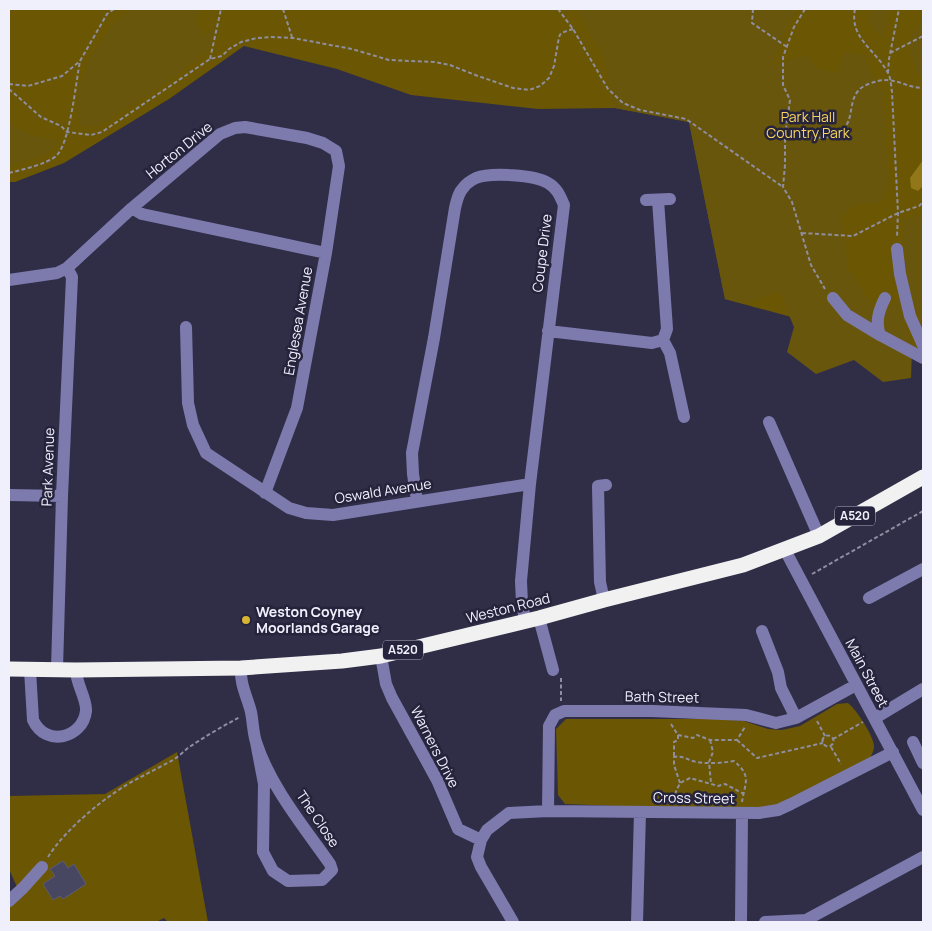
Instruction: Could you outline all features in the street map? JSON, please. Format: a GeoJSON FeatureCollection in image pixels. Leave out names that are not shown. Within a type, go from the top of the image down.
{"type":"FeatureCollection","features":[{"type":"Feature","properties":{"kind":"highway","name":"Weston Road"},"geometry":{"type":"LineString","coordinates":[[9,669],[241,668],[342,661],[381,656],[743,565],[819,536],[923,477]]}},
{"type":"Feature","properties":{"kind":"street","name":"Horton Drive"},"geometry":{"type":"LineString","coordinates":[[9,280],[57,273],[67,268],[132,208],[220,134],[235,128],[245,127],[307,138],[323,143],[336,151]]}},
{"type":"Feature","properties":{"kind":"street","name":"Englesea Avenue"},"geometry":{"type":"LineString","coordinates":[[265,492],[297,408],[326,253],[339,166],[336,151]]}},
{"type":"Feature","properties":{"kind":"street","name":"Coupe Drive"},"geometry":{"type":"LineString","coordinates":[[417,501],[412,453],[459,194],[465,186],[476,178],[494,175],[539,178],[550,184],[558,192],[564,205],[520,581],[522,603],[532,619],[553,670]]}},
{"type":"Feature","properties":{"kind":"street"},"geometry":{"type":"LineString","coordinates":[[658,200],[667,329],[663,340],[670,353],[687,418]]}},
{"type":"Feature","properties":{"kind":"street"},"geometry":{"type":"LineString","coordinates":[[132,208],[142,214],[326,253]]}},
{"type":"Feature","properties":{"kind":"street"},"geometry":{"type":"LineString","coordinates":[[897,249],[900,274],[910,316],[923,345]]}},
{"type":"Feature","properties":{"kind":"street","name":"Park Avenue"},"geometry":{"type":"LineString","coordinates":[[57,669],[62,496],[72,277],[67,268]]}},
{"type":"Feature","properties":{"kind":"street"},"geometry":{"type":"LineString","coordinates":[[833,298],[848,315],[923,358]]}},
{"type":"Feature","properties":{"kind":"street"},"geometry":{"type":"LineString","coordinates":[[880,335],[876,326],[881,306],[886,298]]}},
{"type":"Feature","properties":{"kind":"street","name":"Oswald Avenue"},"geometry":{"type":"LineString","coordinates":[[186,327],[188,403],[193,425],[206,453],[289,508],[306,513],[333,515],[530,484]]}},
{"type":"Feature","properties":{"kind":"street"},"geometry":{"type":"LineString","coordinates":[[548,331],[652,343],[663,340]]}},
{"type":"Feature","properties":{"kind":"street"},"geometry":{"type":"LineString","coordinates":[[769,422],[819,536]]}},
{"type":"Feature","properties":{"kind":"street"},"geometry":{"type":"LineString","coordinates":[[604,600],[600,582],[598,486],[606,485]]}},
{"type":"Feature","properties":{"kind":"street"},"geometry":{"type":"LineString","coordinates":[[9,495],[62,496]]}},
{"type":"Feature","properties":{"kind":"street","name":"Main Street"},"geometry":{"type":"LineString","coordinates":[[785,550],[923,810]]}},
{"type":"Feature","properties":{"kind":"street"},"geometry":{"type":"LineString","coordinates":[[869,598],[922,572]]}},
{"type":"Feature","properties":{"kind":"street"},"geometry":{"type":"LineString","coordinates":[[762,631],[778,672],[781,688],[796,718]]}},
{"type":"Feature","properties":{"kind":"street","name":"Warners Drive"},"geometry":{"type":"LineString","coordinates":[[381,656],[386,684],[392,698],[437,780],[458,829],[484,835]]}},
{"type":"Feature","properties":{"kind":"street","name":"The Close"},"geometry":{"type":"LineString","coordinates":[[241,668],[240,680],[251,711],[256,742],[264,784],[264,852],[272,871],[288,881],[322,880],[332,870],[330,864],[271,776],[256,742]]}},
{"type":"Feature","properties":{"kind":"street"},"geometry":{"type":"LineString","coordinates":[[30,670],[33,720],[44,734],[58,737],[65,736],[76,728],[86,713],[84,699],[76,680],[76,670]]}},
{"type":"Feature","properties":{"kind":"street","name":"Bath Street"},"geometry":{"type":"LineString","coordinates":[[548,811],[549,726],[555,715],[564,711],[746,715],[776,723],[796,718],[856,685]]}},
{"type":"Feature","properties":{"kind":"street"},"geometry":{"type":"LineString","coordinates":[[874,717],[923,689]]}},
{"type":"Feature","properties":{"kind":"street"},"geometry":{"type":"LineString","coordinates":[[905,775],[923,764],[913,742]]}},
{"type":"Feature","properties":{"kind":"street","name":"Cross Street"},"geometry":{"type":"LineString","coordinates":[[484,835],[509,813],[548,811],[742,814],[778,810],[892,752]]}},
{"type":"Feature","properties":{"kind":"street"},"geometry":{"type":"LineString","coordinates":[[637,922],[640,812]]}},
{"type":"Feature","properties":{"kind":"street"},"geometry":{"type":"LineString","coordinates":[[740,922],[742,814]]}},
{"type":"Feature","properties":{"kind":"street"},"geometry":{"type":"LineString","coordinates":[[484,835],[477,858],[512,922]]}},
{"type":"Feature","properties":{"kind":"street"},"geometry":{"type":"LineString","coordinates":[[765,922],[822,918],[923,857]]}},
{"type":"Feature","properties":{"kind":"street"},"geometry":{"type":"LineString","coordinates":[[9,901],[42,867]]}},
{"type":"Feature","properties":{"kind":"path"},"geometry":{"type":"LineString","coordinates":[[9,173],[35,166],[56,156],[64,144],[80,62],[107,14],[114,9]]}},
{"type":"Feature","properties":{"kind":"path"},"geometry":{"type":"LineString","coordinates":[[210,59],[220,9]]}},
{"type":"Feature","properties":{"kind":"path"},"geometry":{"type":"LineString","coordinates":[[283,9],[293,38]]}},
{"type":"Feature","properties":{"kind":"path"},"geometry":{"type":"LineString","coordinates":[[558,9],[608,89],[623,103],[640,110],[686,119],[783,186],[792,202],[812,265],[833,298]]}},
{"type":"Feature","properties":{"kind":"path"},"geometry":{"type":"LineString","coordinates":[[753,9],[752,23],[787,47]]}},
{"type":"Feature","properties":{"kind":"path"},"geometry":{"type":"LineString","coordinates":[[783,186],[785,136],[790,100],[783,84],[783,57],[794,27],[805,9]]}},
{"type":"Feature","properties":{"kind":"path"},"geometry":{"type":"LineString","coordinates":[[855,9],[854,16],[858,36],[888,73],[890,79],[898,213],[897,249]]}},
{"type":"Feature","properties":{"kind":"path"},"geometry":{"type":"LineString","coordinates":[[888,73],[899,9]]}},
{"type":"Feature","properties":{"kind":"path"},"geometry":{"type":"LineString","coordinates":[[9,89],[41,117],[61,126],[67,132],[91,135],[102,132],[210,59],[222,56],[241,42],[265,37],[293,38],[352,49],[389,60],[434,62],[450,65],[513,88],[529,90],[540,86],[549,78],[554,66],[559,37],[565,31],[572,29]]}},
{"type":"Feature","properties":{"kind":"path"},"geometry":{"type":"LineString","coordinates":[[890,53],[923,36]]}},
{"type":"Feature","properties":{"kind":"path"},"geometry":{"type":"LineString","coordinates":[[9,84],[28,86],[62,76],[80,62]]}},
{"type":"Feature","properties":{"kind":"path"},"geometry":{"type":"LineString","coordinates":[[785,136],[828,137],[839,132],[851,115],[856,92],[868,84],[890,79],[917,88],[923,88]]}},
{"type":"Feature","properties":{"kind":"path"},"geometry":{"type":"LineString","coordinates":[[802,233],[853,236],[898,213],[923,203]]}},
{"type":"Feature","properties":{"kind":"path"},"geometry":{"type":"LineString","coordinates":[[802,580],[923,511]]}},
{"type":"Feature","properties":{"kind":"path"},"geometry":{"type":"LineString","coordinates":[[810,710],[825,736],[823,743]]}},
{"type":"Feature","properties":{"kind":"path"},"geometry":{"type":"LineString","coordinates":[[42,867],[54,848],[87,814],[139,778],[173,760],[201,740],[251,711]]}},
{"type":"Feature","properties":{"kind":"path"},"geometry":{"type":"LineString","coordinates":[[670,712],[671,725],[678,735],[693,738],[697,735],[710,740],[737,740],[757,758],[823,743],[826,746],[831,746]]}},
{"type":"Feature","properties":{"kind":"path"},"geometry":{"type":"LineString","coordinates":[[737,740],[745,728],[746,715]]}},
{"type":"Feature","properties":{"kind":"path"},"geometry":{"type":"LineString","coordinates":[[833,739],[874,717]]}},
{"type":"Feature","properties":{"kind":"path"},"geometry":{"type":"LineString","coordinates":[[678,735],[678,740],[674,742],[674,765],[680,783]]}},
{"type":"Feature","properties":{"kind":"path"},"geometry":{"type":"LineString","coordinates":[[825,736],[830,736],[833,739]]}},
{"type":"Feature","properties":{"kind":"path"},"geometry":{"type":"LineString","coordinates":[[833,739],[831,746],[847,775]]}},
{"type":"Feature","properties":{"kind":"path"},"geometry":{"type":"LineString","coordinates":[[710,740],[713,752],[709,762],[711,783]]}},
{"type":"Feature","properties":{"kind":"path"},"geometry":{"type":"LineString","coordinates":[[674,757],[680,756],[696,762],[723,763],[734,761],[739,765],[746,777],[742,814]]}},
{"type":"Feature","properties":{"kind":"path"},"geometry":{"type":"LineString","coordinates":[[670,813],[670,804],[680,783],[690,778],[718,786],[725,784],[744,794]]}},
{"type":"Feature","properties":{"kind":"green space","name":"Park Hall Country Park"},"geometry":{"type":"Polygon","coordinates":[[[9,9],[923,9],[923,362],[912,350],[725,299],[689,122],[615,108],[538,109],[411,95],[337,69],[244,46],[169,99],[64,163],[15,182],[9,182],[9,9]]]}},
{"type":"Feature","properties":{"kind":"green space"},"geometry":{"type":"Polygon","coordinates":[[[132,9],[201,9],[194,19],[204,35],[217,26],[209,50],[163,85],[99,126],[79,127],[77,91],[92,55],[113,24],[132,9]]]}},
{"type":"Feature","properties":{"kind":"green space"},"geometry":{"type":"Polygon","coordinates":[[[576,9],[798,9],[786,28],[773,61],[774,65],[806,55],[816,68],[837,73],[844,52],[864,55],[872,75],[883,92],[889,187],[881,202],[853,204],[839,221],[843,226],[848,268],[874,309],[887,310],[900,297],[912,350],[911,378],[883,382],[854,360],[816,374],[787,352],[794,327],[779,291],[744,304],[725,299],[689,122],[615,108],[602,53],[576,9]]]}},
{"type":"Feature","properties":{"kind":"green space"},"geometry":{"type":"Polygon","coordinates":[[[871,9],[889,9],[882,38],[869,22],[871,9]]]}},
{"type":"Feature","properties":{"kind":"green space"},"geometry":{"type":"Polygon","coordinates":[[[923,19],[923,75],[918,75],[909,52],[912,34],[923,19]]]}},
{"type":"Feature","properties":{"kind":"green space"},"geometry":{"type":"Polygon","coordinates":[[[9,122],[27,134],[58,141],[45,155],[9,166],[9,122]]]}},
{"type":"Feature","properties":{"kind":"green space"},"geometry":{"type":"Polygon","coordinates":[[[923,212],[923,330],[905,273],[903,220],[918,216],[923,212]]]}},
{"type":"Feature","properties":{"kind":"green space"},"geometry":{"type":"Polygon","coordinates":[[[848,703],[860,716],[873,742],[874,750],[870,759],[778,806],[745,811],[565,804],[558,795],[556,729],[566,719],[716,719],[744,721],[768,729],[782,730],[800,726],[837,704],[848,703]]]}},
{"type":"Feature","properties":{"kind":"green space"},"geometry":{"type":"Polygon","coordinates":[[[177,752],[208,922],[168,922],[164,918],[156,922],[9,922],[9,894],[17,887],[9,869],[9,796],[105,794],[177,752]]]}},
{"type":"Feature","properties":{"kind":"shaded area"},"geometry":{"type":"Polygon","coordinates":[[[923,160],[923,186],[918,191],[911,188],[910,178],[923,160]]]}},
{"type":"Feature","properties":{"kind":"building"},"geometry":{"type":"Polygon","coordinates":[[[63,861],[68,868],[74,864],[86,884],[63,899],[60,896],[53,900],[43,884],[55,876],[50,869],[63,861]]]}},
{"type":"Feature","properties":{"kind":"place","name":"Weston Coyney Moorlands Garage"},"geometry":{"type":"Point","coordinates":[246,620]}}]}
